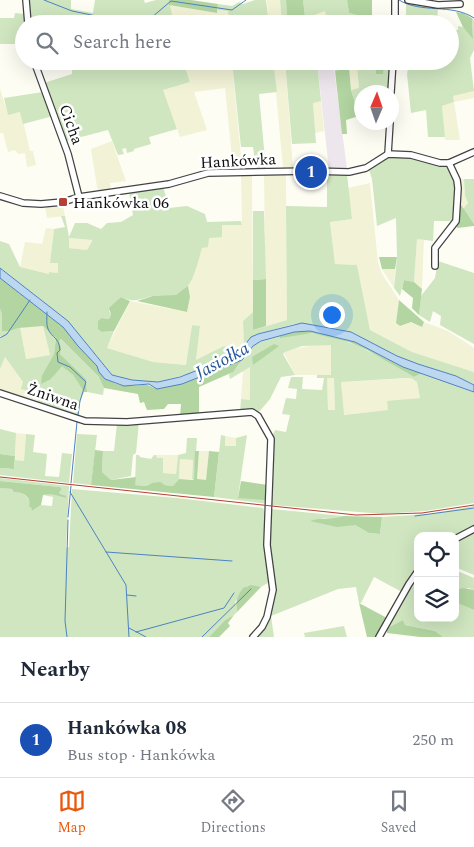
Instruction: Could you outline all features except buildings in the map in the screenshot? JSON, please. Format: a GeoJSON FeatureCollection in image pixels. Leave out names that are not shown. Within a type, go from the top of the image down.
{"type":"FeatureCollection","features":[{"type":"Feature","properties":{"kind":"street"},"geometry":{"type":"LineString","coordinates":[[26,0],[27,15]]}},
{"type":"Feature","properties":{"kind":"street"},"geometry":{"type":"LineString","coordinates":[[395,0],[395,15]]}},
{"type":"Feature","properties":{"kind":"street"},"geometry":{"type":"LineString","coordinates":[[408,0],[438,5],[460,4]]}},
{"type":"Feature","properties":{"kind":"street","name":"Cicha"},"geometry":{"type":"LineString","coordinates":[[37,70],[68,154],[79,197]]}},
{"type":"Feature","properties":{"kind":"street"},"geometry":{"type":"LineString","coordinates":[[391,85],[392,70]]}},
{"type":"Feature","properties":{"kind":"street"},"geometry":{"type":"LineString","coordinates":[[390,130],[388,154],[411,155],[440,163],[449,163],[474,152]]}},
{"type":"Feature","properties":{"kind":"street","name":"Hankówka"},"geometry":{"type":"LineString","coordinates":[[0,196],[33,204],[63,202],[79,197],[169,184],[208,173],[349,172],[366,168],[388,154]]}},
{"type":"Feature","properties":{"kind":"street"},"geometry":{"type":"LineString","coordinates":[[435,266],[435,248],[456,221],[458,188],[449,163]]}},
{"type":"Feature","properties":{"kind":"street","name":"Żniwna"},"geometry":{"type":"LineString","coordinates":[[0,393],[79,420],[98,422],[252,412],[258,416],[271,439],[267,545],[273,590],[267,617],[254,637]]}},
{"type":"Feature","properties":{"kind":"street"},"geometry":{"type":"LineString","coordinates":[[459,537],[474,528]]}},
{"type":"Feature","properties":{"kind":"street"},"geometry":{"type":"LineString","coordinates":[[379,637],[414,577]]}},
{"type":"Feature","properties":{"kind":"shaded area"},"geometry":{"type":"Polygon","coordinates":[[[318,70],[334,70],[347,169],[329,170],[318,70]]]}},
{"type":"Feature","properties":{"kind":"green space"},"geometry":{"type":"Polygon","coordinates":[[[28,0],[71,0],[71,9],[93,13],[95,0],[144,0],[145,3],[156,0],[169,0],[172,15],[29,15],[28,0]]]}},
{"type":"Feature","properties":{"kind":"green space"},"geometry":{"type":"Polygon","coordinates":[[[169,0],[191,0],[218,4],[217,13],[169,5],[169,0]]]}},
{"type":"Feature","properties":{"kind":"green space"},"geometry":{"type":"Polygon","coordinates":[[[255,0],[266,0],[268,15],[228,15],[228,11],[218,10],[218,4],[232,6],[239,2],[243,4],[255,0]]]}},
{"type":"Feature","properties":{"kind":"green space"},"geometry":{"type":"Polygon","coordinates":[[[267,0],[280,0],[281,15],[268,15],[267,0]]]}},
{"type":"Feature","properties":{"kind":"green space"},"geometry":{"type":"Polygon","coordinates":[[[280,0],[286,0],[287,15],[281,15],[280,0]]]}},
{"type":"Feature","properties":{"kind":"green space"},"geometry":{"type":"Polygon","coordinates":[[[286,0],[303,0],[305,15],[287,15],[286,0]]]}},
{"type":"Feature","properties":{"kind":"green space"},"geometry":{"type":"Polygon","coordinates":[[[303,0],[347,0],[349,13],[357,15],[326,15],[325,11],[315,15],[305,15],[303,0]]]}},
{"type":"Feature","properties":{"kind":"green space"},"geometry":{"type":"Polygon","coordinates":[[[347,0],[372,0],[372,15],[349,13],[347,0]]]}},
{"type":"Feature","properties":{"kind":"green space"},"geometry":{"type":"Polygon","coordinates":[[[406,1],[438,7],[438,15],[406,15],[406,1]]]}},
{"type":"Feature","properties":{"kind":"green space"},"geometry":{"type":"Polygon","coordinates":[[[170,5],[217,13],[218,10],[228,11],[228,15],[172,15],[170,5]]]}},
{"type":"Feature","properties":{"kind":"green space"},"geometry":{"type":"Polygon","coordinates":[[[325,11],[326,15],[315,15],[325,11]]]}},
{"type":"Feature","properties":{"kind":"green space"},"geometry":{"type":"Polygon","coordinates":[[[456,12],[463,13],[472,18],[473,39],[463,27],[456,12]]]}},
{"type":"Feature","properties":{"kind":"green space"},"geometry":{"type":"Polygon","coordinates":[[[15,13],[25,14],[15,15],[15,44],[0,44],[0,18],[14,18],[15,13]]]}},
{"type":"Feature","properties":{"kind":"green space"},"geometry":{"type":"Polygon","coordinates":[[[472,18],[474,20],[474,50],[470,58],[474,91],[453,96],[454,102],[442,106],[445,137],[428,137],[426,110],[411,113],[408,70],[459,70],[459,26],[463,27],[473,38],[472,18]]]}},
{"type":"Feature","properties":{"kind":"green space"},"geometry":{"type":"Polygon","coordinates":[[[72,70],[186,70],[190,82],[163,90],[177,129],[149,137],[151,144],[127,153],[126,148],[122,149],[124,154],[118,155],[108,130],[66,141],[44,83],[72,74],[72,70]]]}},
{"type":"Feature","properties":{"kind":"green space"},"geometry":{"type":"Polygon","coordinates":[[[186,70],[233,70],[242,168],[233,168],[225,88],[194,92],[207,130],[180,137],[163,90],[190,82],[186,70]]]}},
{"type":"Feature","properties":{"kind":"green space"},"geometry":{"type":"Polygon","coordinates":[[[233,70],[274,70],[277,92],[259,94],[266,170],[256,169],[253,147],[241,147],[233,70]]]}},
{"type":"Feature","properties":{"kind":"green space"},"geometry":{"type":"Polygon","coordinates":[[[274,70],[286,70],[293,168],[283,168],[274,70]]]}},
{"type":"Feature","properties":{"kind":"green space"},"geometry":{"type":"Polygon","coordinates":[[[286,70],[318,70],[321,101],[313,103],[316,143],[292,144],[286,70]]]}},
{"type":"Feature","properties":{"kind":"green space"},"geometry":{"type":"Polygon","coordinates":[[[349,70],[357,70],[359,85],[354,85],[354,90],[351,90],[349,70]]]}},
{"type":"Feature","properties":{"kind":"green space"},"geometry":{"type":"Polygon","coordinates":[[[349,70],[354,100],[354,118],[346,120],[347,134],[342,134],[335,71],[349,70]]]}},
{"type":"Feature","properties":{"kind":"green space"},"geometry":{"type":"Polygon","coordinates":[[[357,70],[377,70],[377,74],[380,70],[391,70],[390,85],[359,85],[357,70]]]}},
{"type":"Feature","properties":{"kind":"green space"},"geometry":{"type":"Polygon","coordinates":[[[376,70],[383,70],[383,74],[376,74],[376,70]]]}},
{"type":"Feature","properties":{"kind":"green space"},"geometry":{"type":"Polygon","coordinates":[[[0,89],[8,114],[21,112],[30,151],[33,151],[36,165],[27,167],[25,153],[18,154],[15,150],[8,152],[3,133],[0,133],[0,89]]]}},
{"type":"Feature","properties":{"kind":"green space"},"geometry":{"type":"Polygon","coordinates":[[[354,89],[354,100],[351,90],[354,89]]]}},
{"type":"Feature","properties":{"kind":"green space"},"geometry":{"type":"Polygon","coordinates":[[[474,91],[474,98],[454,102],[453,96],[474,91]]]}},
{"type":"Feature","properties":{"kind":"green space"},"geometry":{"type":"Polygon","coordinates":[[[43,92],[53,116],[23,124],[20,112],[8,115],[4,98],[43,92]]]}},
{"type":"Feature","properties":{"kind":"green space"},"geometry":{"type":"Polygon","coordinates":[[[321,101],[324,131],[315,133],[313,102],[321,101]]]}},
{"type":"Feature","properties":{"kind":"green space"},"geometry":{"type":"Polygon","coordinates":[[[454,102],[460,140],[445,140],[442,106],[454,102]]]}},
{"type":"Feature","properties":{"kind":"green space"},"geometry":{"type":"Polygon","coordinates":[[[112,141],[126,181],[110,183],[111,191],[98,193],[91,149],[112,141]]]}},
{"type":"Feature","properties":{"kind":"green space"},"geometry":{"type":"Polygon","coordinates":[[[386,157],[413,157],[449,167],[455,180],[454,221],[434,221],[433,241],[417,239],[414,282],[404,280],[400,296],[394,288],[397,257],[396,218],[377,226],[372,179],[369,170],[386,157]]]}},
{"type":"Feature","properties":{"kind":"green space"},"geometry":{"type":"Polygon","coordinates":[[[241,173],[252,174],[253,312],[243,321],[244,346],[233,353],[224,346],[196,361],[200,326],[192,325],[186,365],[153,362],[107,348],[130,301],[187,312],[190,297],[188,286],[202,247],[209,237],[222,225],[242,225],[241,173]]]}},
{"type":"Feature","properties":{"kind":"green space"},"geometry":{"type":"Polygon","coordinates":[[[264,173],[286,173],[287,320],[266,326],[264,173]]]}},
{"type":"Feature","properties":{"kind":"green space"},"geometry":{"type":"Polygon","coordinates":[[[327,173],[347,174],[352,219],[330,222],[335,264],[357,265],[370,330],[412,352],[474,372],[474,385],[456,376],[397,356],[351,332],[327,327],[294,324],[251,337],[244,346],[243,321],[253,312],[253,330],[287,320],[286,206],[327,207],[327,173]]]}},
{"type":"Feature","properties":{"kind":"green space"},"geometry":{"type":"Polygon","coordinates":[[[457,179],[464,179],[465,196],[468,204],[463,209],[459,202],[457,179]]]}},
{"type":"Feature","properties":{"kind":"green space"},"geometry":{"type":"Polygon","coordinates":[[[464,179],[474,179],[474,224],[463,209],[468,203],[465,196],[464,179]]]}},
{"type":"Feature","properties":{"kind":"green space"},"geometry":{"type":"Polygon","coordinates":[[[370,183],[378,263],[382,274],[399,300],[396,323],[400,326],[411,322],[422,327],[424,322],[448,331],[474,348],[474,372],[412,352],[370,330],[357,265],[335,264],[330,222],[352,219],[348,188],[370,183]]]}},
{"type":"Feature","properties":{"kind":"green space"},"geometry":{"type":"Polygon","coordinates":[[[163,186],[169,208],[187,206],[205,214],[207,222],[241,221],[242,225],[222,225],[222,237],[209,238],[208,247],[202,248],[190,283],[180,293],[174,296],[154,296],[135,300],[121,297],[109,311],[111,315],[109,319],[102,318],[102,332],[114,331],[107,348],[153,362],[186,365],[192,325],[200,326],[196,360],[224,346],[233,353],[192,373],[158,382],[132,380],[112,375],[68,321],[0,268],[0,241],[9,244],[20,267],[49,274],[49,272],[58,273],[58,263],[50,263],[54,229],[65,227],[61,216],[65,216],[69,237],[75,223],[87,223],[101,229],[107,223],[121,222],[133,215],[129,192],[163,186]],[[69,238],[69,248],[87,250],[92,240],[69,238]]]}},
{"type":"Feature","properties":{"kind":"green space"},"geometry":{"type":"Polygon","coordinates":[[[62,202],[65,216],[47,218],[45,205],[62,202]]]}},
{"type":"Feature","properties":{"kind":"green space"},"geometry":{"type":"Polygon","coordinates":[[[459,202],[474,224],[474,226],[457,228],[459,202]]]}},
{"type":"Feature","properties":{"kind":"green space"},"geometry":{"type":"Polygon","coordinates":[[[253,211],[264,211],[266,279],[253,280],[253,211]]]}},
{"type":"Feature","properties":{"kind":"green space"},"geometry":{"type":"Polygon","coordinates":[[[46,228],[54,229],[50,263],[58,263],[58,273],[49,272],[49,274],[20,267],[25,242],[42,244],[46,228]]]}},
{"type":"Feature","properties":{"kind":"green space"},"geometry":{"type":"Polygon","coordinates":[[[69,238],[92,240],[87,250],[69,248],[69,238]]]}},
{"type":"Feature","properties":{"kind":"green space"},"geometry":{"type":"Polygon","coordinates":[[[417,239],[424,240],[422,289],[414,282],[417,239]]]}},
{"type":"Feature","properties":{"kind":"green space"},"geometry":{"type":"Polygon","coordinates":[[[379,257],[397,257],[395,269],[382,269],[379,257]]]}},
{"type":"Feature","properties":{"kind":"green space"},"geometry":{"type":"Polygon","coordinates":[[[438,261],[474,273],[474,344],[440,325],[441,316],[433,311],[430,322],[419,315],[421,296],[435,278],[438,261]]]}},
{"type":"Feature","properties":{"kind":"green space"},"geometry":{"type":"Polygon","coordinates":[[[382,269],[395,269],[394,288],[382,269]]]}},
{"type":"Feature","properties":{"kind":"green space"},"geometry":{"type":"Polygon","coordinates":[[[0,278],[63,327],[97,366],[103,376],[117,384],[128,386],[147,385],[154,388],[182,384],[242,360],[233,372],[199,387],[199,415],[180,417],[181,404],[168,404],[164,409],[147,410],[144,402],[140,403],[138,394],[104,388],[99,377],[61,339],[59,341],[60,354],[86,379],[87,392],[84,392],[73,375],[62,366],[51,379],[41,384],[42,375],[54,354],[56,338],[43,326],[2,331],[0,278]]]}},
{"type":"Feature","properties":{"kind":"green space"},"geometry":{"type":"Polygon","coordinates":[[[266,279],[266,326],[253,330],[253,280],[266,279]]]}},
{"type":"Feature","properties":{"kind":"green space"},"geometry":{"type":"Polygon","coordinates":[[[404,280],[414,282],[422,289],[419,315],[412,308],[413,298],[402,289],[404,280]]]}},
{"type":"Feature","properties":{"kind":"green space"},"geometry":{"type":"Polygon","coordinates":[[[188,286],[190,297],[187,312],[137,301],[153,296],[176,295],[188,286]]]}},
{"type":"Feature","properties":{"kind":"green space"},"geometry":{"type":"Polygon","coordinates":[[[121,297],[130,301],[114,331],[102,332],[98,329],[98,321],[102,318],[109,319],[111,315],[109,308],[121,297]]]}},
{"type":"Feature","properties":{"kind":"green space"},"geometry":{"type":"Polygon","coordinates":[[[399,300],[424,322],[422,327],[411,322],[400,326],[396,323],[399,300]]]}},
{"type":"Feature","properties":{"kind":"green space"},"geometry":{"type":"Polygon","coordinates":[[[0,309],[10,331],[20,327],[26,359],[50,355],[43,326],[56,338],[54,354],[42,375],[51,379],[62,365],[73,375],[84,392],[80,402],[79,417],[38,404],[40,394],[21,389],[23,382],[5,357],[0,369],[0,339],[2,338],[0,336],[0,309]]]}},
{"type":"Feature","properties":{"kind":"green space"},"geometry":{"type":"Polygon","coordinates":[[[43,326],[50,355],[26,359],[20,327],[43,326]]]}},
{"type":"Feature","properties":{"kind":"green space"},"geometry":{"type":"Polygon","coordinates":[[[310,331],[355,342],[403,367],[422,373],[414,377],[349,342],[312,333],[280,338],[280,336],[294,332],[310,331]]]}},
{"type":"Feature","properties":{"kind":"green space"},"geometry":{"type":"Polygon","coordinates":[[[300,333],[330,336],[360,347],[414,377],[422,373],[474,392],[474,503],[425,511],[383,514],[272,505],[271,438],[275,430],[286,432],[290,415],[282,414],[286,398],[296,399],[297,389],[288,388],[291,377],[303,377],[302,389],[322,390],[324,378],[317,378],[317,375],[331,375],[331,345],[302,346],[285,352],[283,354],[295,375],[281,377],[270,399],[259,412],[240,413],[241,399],[250,400],[250,367],[230,379],[229,374],[253,346],[262,341],[300,333]],[[327,378],[328,410],[335,410],[334,378],[327,378]],[[411,378],[341,382],[344,415],[388,410],[387,401],[420,398],[417,382],[411,378]]]}},
{"type":"Feature","properties":{"kind":"green space"},"geometry":{"type":"Polygon","coordinates":[[[61,339],[100,378],[104,388],[103,395],[87,392],[86,379],[60,354],[59,341],[61,339]]]}},
{"type":"Feature","properties":{"kind":"green space"},"geometry":{"type":"Polygon","coordinates":[[[274,344],[279,346],[253,365],[252,357],[274,344]]]}},
{"type":"Feature","properties":{"kind":"green space"},"geometry":{"type":"Polygon","coordinates":[[[314,345],[331,345],[331,375],[295,375],[284,353],[287,350],[314,345]]]}},
{"type":"Feature","properties":{"kind":"green space"},"geometry":{"type":"Polygon","coordinates":[[[5,357],[23,382],[41,394],[38,404],[0,392],[0,369],[5,357]]]}},
{"type":"Feature","properties":{"kind":"green space"},"geometry":{"type":"Polygon","coordinates":[[[250,367],[250,400],[241,399],[243,370],[250,367]]]}},
{"type":"Feature","properties":{"kind":"green space"},"geometry":{"type":"Polygon","coordinates":[[[327,378],[334,378],[335,410],[328,411],[327,378]]]}},
{"type":"Feature","properties":{"kind":"green space"},"geometry":{"type":"Polygon","coordinates":[[[411,378],[417,382],[420,398],[387,402],[389,410],[343,415],[341,382],[411,378]]]}},
{"type":"Feature","properties":{"kind":"green space"},"geometry":{"type":"Polygon","coordinates":[[[139,422],[136,453],[133,455],[131,476],[111,480],[102,472],[103,451],[114,451],[117,424],[139,422]]]}},
{"type":"Feature","properties":{"kind":"green space"},"geometry":{"type":"Polygon","coordinates":[[[0,429],[16,433],[15,456],[0,454],[0,429]]]}},
{"type":"Feature","properties":{"kind":"green space"},"geometry":{"type":"Polygon","coordinates":[[[16,433],[26,434],[24,461],[15,460],[16,433]]]}},
{"type":"Feature","properties":{"kind":"green space"},"geometry":{"type":"Polygon","coordinates":[[[26,434],[35,435],[33,452],[47,454],[45,476],[59,477],[62,453],[72,454],[69,483],[0,475],[0,468],[14,469],[15,460],[24,461],[26,434]]]}},
{"type":"Feature","properties":{"kind":"green space"},"geometry":{"type":"Polygon","coordinates":[[[77,434],[97,435],[91,485],[73,483],[77,434]]]}},
{"type":"Feature","properties":{"kind":"green space"},"geometry":{"type":"Polygon","coordinates":[[[221,435],[225,436],[225,446],[236,446],[236,438],[247,435],[238,497],[268,496],[268,504],[214,497],[221,435]]]}},
{"type":"Feature","properties":{"kind":"green space"},"geometry":{"type":"Polygon","coordinates":[[[225,436],[236,438],[236,446],[225,446],[225,436]]]}},
{"type":"Feature","properties":{"kind":"green space"},"geometry":{"type":"Polygon","coordinates":[[[187,438],[197,438],[194,480],[192,479],[193,460],[180,459],[179,479],[173,486],[152,483],[146,486],[135,485],[136,455],[151,459],[154,455],[157,458],[163,458],[163,473],[176,474],[178,455],[186,453],[187,438]]]}},
{"type":"Feature","properties":{"kind":"green space"},"geometry":{"type":"Polygon","coordinates":[[[95,450],[103,451],[102,472],[111,480],[136,477],[135,485],[146,486],[160,482],[173,486],[179,479],[194,480],[195,451],[199,451],[197,479],[206,480],[209,451],[219,452],[214,497],[91,485],[95,450]]]}},
{"type":"Feature","properties":{"kind":"green space"},"geometry":{"type":"Polygon","coordinates":[[[199,451],[209,451],[206,480],[197,480],[199,451]]]}},
{"type":"Feature","properties":{"kind":"green space"},"geometry":{"type":"Polygon","coordinates":[[[0,454],[15,456],[14,469],[0,468],[0,454]]]}},
{"type":"Feature","properties":{"kind":"green space"},"geometry":{"type":"Polygon","coordinates":[[[156,455],[178,455],[176,474],[163,473],[156,455]]]}},
{"type":"Feature","properties":{"kind":"green space"},"geometry":{"type":"Polygon","coordinates":[[[180,459],[193,460],[192,479],[179,479],[180,459]]]}},
{"type":"Feature","properties":{"kind":"green space"},"geometry":{"type":"Polygon","coordinates":[[[0,478],[69,486],[66,548],[69,547],[72,489],[263,508],[267,518],[271,581],[261,587],[247,586],[235,602],[237,612],[225,620],[209,637],[0,637],[0,488],[22,492],[31,504],[32,511],[41,505],[52,506],[53,497],[43,495],[50,493],[66,498],[59,493],[62,489],[60,487],[0,481],[0,478]]]}},
{"type":"Feature","properties":{"kind":"green space"},"geometry":{"type":"Polygon","coordinates":[[[0,481],[60,487],[62,489],[59,493],[66,496],[66,498],[43,495],[41,505],[32,511],[26,495],[14,492],[12,489],[0,488],[0,481]]]}},
{"type":"Feature","properties":{"kind":"green space"},"geometry":{"type":"Polygon","coordinates":[[[241,481],[268,485],[268,496],[265,500],[238,498],[241,481]]]}},
{"type":"Feature","properties":{"kind":"green space"},"geometry":{"type":"Polygon","coordinates":[[[474,506],[474,508],[470,509],[474,509],[474,526],[459,534],[459,532],[414,532],[414,574],[402,592],[374,577],[361,603],[359,603],[356,587],[338,589],[271,616],[274,637],[255,637],[272,601],[269,552],[271,509],[343,516],[320,518],[355,525],[369,533],[380,534],[382,517],[429,514],[474,506]]]}},
{"type":"Feature","properties":{"kind":"green space"},"geometry":{"type":"Polygon","coordinates":[[[343,516],[382,517],[380,534],[369,533],[355,525],[337,527],[310,521],[343,516]]]}},
{"type":"Feature","properties":{"kind":"green space"},"geometry":{"type":"Polygon","coordinates":[[[474,532],[474,575],[459,569],[459,540],[474,532]]]}},
{"type":"Feature","properties":{"kind":"green space"},"geometry":{"type":"Polygon","coordinates":[[[459,572],[474,578],[474,590],[469,588],[459,589],[459,572]]]}},
{"type":"Feature","properties":{"kind":"green space"},"geometry":{"type":"Polygon","coordinates":[[[414,582],[414,622],[459,622],[459,604],[474,610],[474,637],[443,637],[435,631],[405,625],[403,620],[387,628],[414,582]]]}},
{"type":"Feature","properties":{"kind":"green space"},"geometry":{"type":"Polygon","coordinates":[[[251,585],[261,587],[237,612],[236,602],[239,594],[243,588],[251,585]]]}},
{"type":"Feature","properties":{"kind":"green space"},"geometry":{"type":"Polygon","coordinates":[[[459,589],[474,590],[474,610],[459,604],[459,589]]]}},
{"type":"Feature","properties":{"kind":"green space"},"geometry":{"type":"Polygon","coordinates":[[[359,603],[387,618],[377,637],[367,637],[359,603]]]}},
{"type":"Feature","properties":{"kind":"green space"},"geometry":{"type":"Polygon","coordinates":[[[234,615],[228,623],[230,626],[219,637],[209,637],[225,620],[234,615]]]}},
{"type":"Feature","properties":{"kind":"green space"},"geometry":{"type":"Polygon","coordinates":[[[403,620],[405,625],[435,631],[443,637],[420,637],[387,633],[387,628],[403,620]]]}},
{"type":"Feature","properties":{"kind":"green space"},"geometry":{"type":"Polygon","coordinates":[[[344,626],[347,637],[305,637],[304,633],[344,626]]]}},
{"type":"Feature","properties":{"kind":"water","name":"Jasiołka"},"geometry":{"type":"Polygon","coordinates":[[[0,268],[68,321],[112,375],[132,380],[158,382],[180,377],[211,365],[244,346],[251,337],[302,323],[351,332],[397,356],[456,376],[474,385],[474,392],[403,367],[355,342],[310,331],[294,332],[261,341],[253,346],[242,360],[182,384],[157,389],[149,384],[124,386],[105,379],[97,366],[63,327],[0,278],[0,268]]]}},
{"type":"Feature","properties":{"kind":"waterway"},"geometry":{"type":"LineString","coordinates":[[44,0],[72,11],[91,15]]}},
{"type":"Feature","properties":{"kind":"waterway"},"geometry":{"type":"LineString","coordinates":[[154,15],[171,1],[232,10],[246,0]]}},
{"type":"Feature","properties":{"kind":"waterway"},"geometry":{"type":"LineString","coordinates":[[399,0],[417,7],[446,9],[465,13],[474,18]]}},
{"type":"Feature","properties":{"kind":"waterway"},"geometry":{"type":"LineString","coordinates":[[0,338],[7,334],[30,300]]}},
{"type":"Feature","properties":{"kind":"waterway"},"geometry":{"type":"LineString","coordinates":[[47,312],[48,329],[57,340],[60,350],[57,353],[58,362],[70,367],[86,382],[78,415]]}},
{"type":"Feature","properties":{"kind":"waterway"},"geometry":{"type":"LineString","coordinates":[[71,483],[77,422]]}},
{"type":"Feature","properties":{"kind":"waterway"},"geometry":{"type":"LineString","coordinates":[[68,517],[71,486]]}},
{"type":"Feature","properties":{"kind":"waterway"},"geometry":{"type":"LineString","coordinates":[[70,492],[126,585],[129,637]]}},
{"type":"Feature","properties":{"kind":"waterway"},"geometry":{"type":"LineString","coordinates":[[415,516],[474,508]]}},
{"type":"Feature","properties":{"kind":"waterway"},"geometry":{"type":"LineString","coordinates":[[67,637],[65,621],[68,520]]}},
{"type":"Feature","properties":{"kind":"waterway"},"geometry":{"type":"LineString","coordinates":[[106,552],[232,561]]}},
{"type":"Feature","properties":{"kind":"waterway"},"geometry":{"type":"LineString","coordinates":[[202,637],[251,589]]}},
{"type":"Feature","properties":{"kind":"waterway"},"geometry":{"type":"LineString","coordinates":[[136,632],[224,608],[234,593]]}},
{"type":"Feature","properties":{"kind":"waterway"},"geometry":{"type":"LineString","coordinates":[[127,595],[136,596]]}},
{"type":"Feature","properties":{"kind":"waterway"},"geometry":{"type":"LineString","coordinates":[[129,628],[146,637]]}},
{"type":"Feature","properties":{"kind":"railway"},"geometry":{"type":"LineString","coordinates":[[0,477],[356,515],[422,513],[474,505]]}},
{"type":"Feature","properties":{"kind":"place","name":"Hankówka 08"},"geometry":{"type":"Point","coordinates":[311,172]}},
{"type":"Feature","properties":{"kind":"place","name":"Hankówka 06"},"geometry":{"type":"Point","coordinates":[63,202]}}]}
